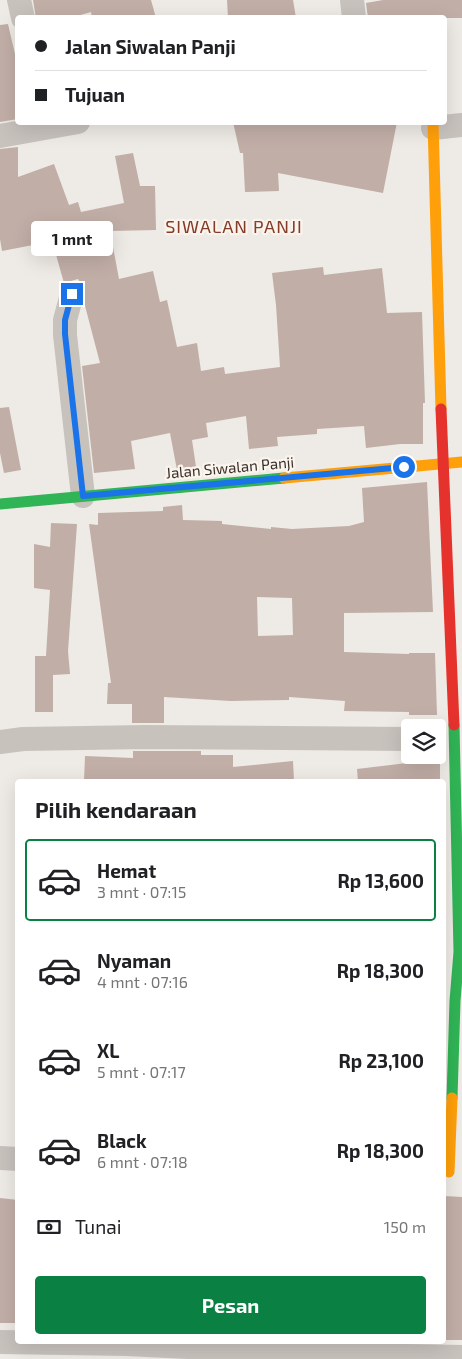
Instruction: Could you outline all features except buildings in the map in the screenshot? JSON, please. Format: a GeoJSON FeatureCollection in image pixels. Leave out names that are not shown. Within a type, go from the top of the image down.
{"type":"FeatureCollection","features":[{"type":"Feature","properties":{"kind":"street"},"geometry":{"type":"LineString","coordinates":[[19,0],[22,15]]}},
{"type":"Feature","properties":{"kind":"street"},"geometry":{"type":"LineString","coordinates":[[352,0],[354,15]]}},
{"type":"Feature","properties":{"kind":"street"},"geometry":{"type":"LineString","coordinates":[[0,136],[50,125]]}},
{"type":"Feature","properties":{"kind":"street"},"geometry":{"type":"LineString","coordinates":[[457,1178],[449,1001],[461,952],[442,464],[433,125],[462,125]]}},
{"type":"Feature","properties":{"kind":"street"},"geometry":{"type":"LineString","coordinates":[[72,294],[65,320],[65,334],[83,496]]}},
{"type":"Feature","properties":{"kind":"street","name":"Jalan Siwalan Panji"},"geometry":{"type":"LineString","coordinates":[[0,504],[462,462]]}},
{"type":"Feature","properties":{"kind":"street"},"geometry":{"type":"LineString","coordinates":[[0,742],[23,739],[145,737],[401,739]]}},
{"type":"Feature","properties":{"kind":"street"},"geometry":{"type":"LineString","coordinates":[[0,1158],[15,1159]]}},
{"type":"Feature","properties":{"kind":"street"},"geometry":{"type":"LineString","coordinates":[[0,1342],[15,1342]]}},
{"type":"Feature","properties":{"kind":"street"},"geometry":{"type":"LineString","coordinates":[[126,1344],[350,1348],[403,1358],[462,1356]]}},
{"type":"Feature","properties":{"kind":"traffic: fast"},"geometry":{"type":"LineString","coordinates":[[0,504],[284,478]]}},
{"type":"Feature","properties":{"kind":"traffic: fast"},"geometry":{"type":"LineString","coordinates":[[452,1098],[455,1001],[459,952],[454,725]]}},
{"type":"Feature","properties":{"kind":"traffic: slow"},"geometry":{"type":"LineString","coordinates":[[433,125],[441,409]]}},
{"type":"Feature","properties":{"kind":"traffic: slow"},"geometry":{"type":"LineString","coordinates":[[284,478],[462,462]]}},
{"type":"Feature","properties":{"kind":"traffic: slow"},"geometry":{"type":"LineString","coordinates":[[449,1172],[452,1098]]}},
{"type":"Feature","properties":{"kind":"traffic: jam"},"geometry":{"type":"LineString","coordinates":[[441,409],[454,725]]}},
{"type":"Feature","properties":{"kind":"district","name":"SIWALAN PANJI"},"geometry":{"type":"Point","coordinates":[234,227]}},
{"type":"Feature","properties":{"kind":"route"},"geometry":{"type":"LineString","coordinates":[[72,294],[65,320],[65,334],[83,496],[404,467]]}}]}
